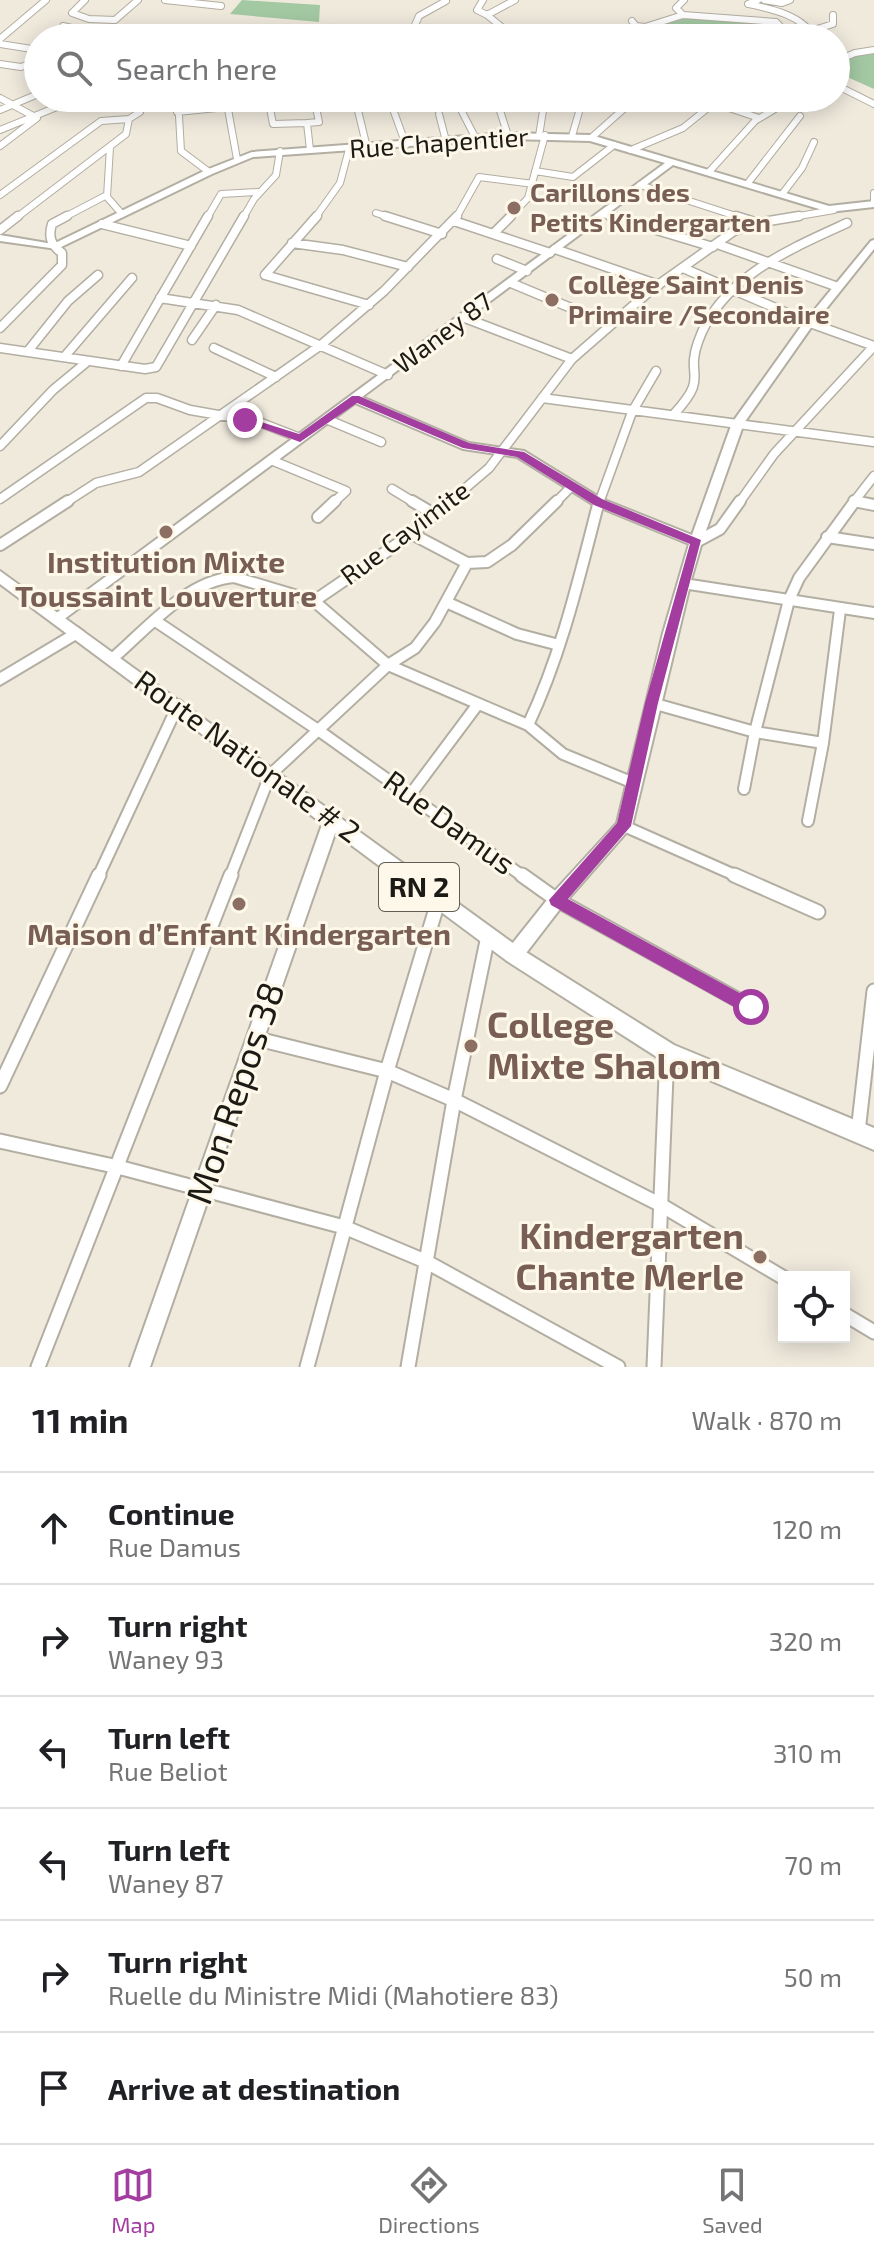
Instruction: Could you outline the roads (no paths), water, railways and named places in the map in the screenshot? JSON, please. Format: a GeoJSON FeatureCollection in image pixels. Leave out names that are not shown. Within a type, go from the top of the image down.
{"type":"FeatureCollection","features":[{"type":"Feature","properties":{"kind":"main road","name":"Route Nationale # 2"},"geometry":{"type":"LineString","coordinates":[[0,576],[332,819],[438,902],[514,955],[667,1052],[866,1135]]}},
{"type":"Feature","properties":{"kind":"street"},"geometry":{"type":"LineString","coordinates":[[24,47],[0,42],[46,0]]}},
{"type":"Feature","properties":{"kind":"street"},"geometry":{"type":"LineString","coordinates":[[85,0],[72,13],[89,19],[115,20],[138,0]]}},
{"type":"Feature","properties":{"kind":"street"},"geometry":{"type":"LineString","coordinates":[[165,0],[221,6]]}},
{"type":"Feature","properties":{"kind":"street"},"geometry":{"type":"LineString","coordinates":[[483,0],[477,10],[498,24]]}},
{"type":"Feature","properties":{"kind":"street"},"geometry":{"type":"LineString","coordinates":[[487,15],[515,0]]}},
{"type":"Feature","properties":{"kind":"street"},"geometry":{"type":"LineString","coordinates":[[683,15],[676,8],[684,0]]}},
{"type":"Feature","properties":{"kind":"street"},"geometry":{"type":"LineString","coordinates":[[790,0],[782,3],[763,0],[748,4],[781,11],[800,24]]}},
{"type":"Feature","properties":{"kind":"street"},"geometry":{"type":"LineString","coordinates":[[415,24],[419,16],[446,1]]}},
{"type":"Feature","properties":{"kind":"street"},"geometry":{"type":"LineString","coordinates":[[654,24],[683,15],[778,24]]}},
{"type":"Feature","properties":{"kind":"street"},"geometry":{"type":"LineString","coordinates":[[833,15],[833,24]]}},
{"type":"Feature","properties":{"kind":"street"},"geometry":{"type":"LineString","coordinates":[[88,24],[89,19]]}},
{"type":"Feature","properties":{"kind":"street"},"geometry":{"type":"LineString","coordinates":[[0,27],[12,28]]}},
{"type":"Feature","properties":{"kind":"street"},"geometry":{"type":"LineString","coordinates":[[850,55],[874,50]]}},
{"type":"Feature","properties":{"kind":"street"},"geometry":{"type":"LineString","coordinates":[[0,64],[24,66]]}},
{"type":"Feature","properties":{"kind":"street"},"geometry":{"type":"LineString","coordinates":[[850,92],[874,104]]}},
{"type":"Feature","properties":{"kind":"street"},"geometry":{"type":"LineString","coordinates":[[0,98],[24,111]]}},
{"type":"Feature","properties":{"kind":"street"},"geometry":{"type":"LineString","coordinates":[[0,110],[24,100]]}},
{"type":"Feature","properties":{"kind":"street"},"geometry":{"type":"LineString","coordinates":[[25,112],[37,118]]}},
{"type":"Feature","properties":{"kind":"street"},"geometry":{"type":"LineString","coordinates":[[0,130],[50,112]]}},
{"type":"Feature","properties":{"kind":"street"},"geometry":{"type":"LineString","coordinates":[[0,195],[101,121],[129,119],[140,112]]}},
{"type":"Feature","properties":{"kind":"street"},"geometry":{"type":"LineString","coordinates":[[177,112],[181,151],[209,172]]}},
{"type":"Feature","properties":{"kind":"street"},"geometry":{"type":"LineString","coordinates":[[228,112],[237,159]]}},
{"type":"Feature","properties":{"kind":"street"},"geometry":{"type":"LineString","coordinates":[[270,112],[272,123],[319,122],[317,112]]}},
{"type":"Feature","properties":{"kind":"street"},"geometry":{"type":"LineString","coordinates":[[358,112],[367,148]]}},
{"type":"Feature","properties":{"kind":"street"},"geometry":{"type":"LineString","coordinates":[[394,112],[406,145]]}},
{"type":"Feature","properties":{"kind":"street"},"geometry":{"type":"LineString","coordinates":[[462,112],[476,139]]}},
{"type":"Feature","properties":{"kind":"street"},"geometry":{"type":"LineString","coordinates":[[500,112],[508,136]]}},
{"type":"Feature","properties":{"kind":"street"},"geometry":{"type":"LineString","coordinates":[[493,234],[528,198],[534,184],[544,112]]}},
{"type":"Feature","properties":{"kind":"street"},"geometry":{"type":"LineString","coordinates":[[572,136],[579,112]]}},
{"type":"Feature","properties":{"kind":"street"},"geometry":{"type":"LineString","coordinates":[[591,138],[620,112]]}},
{"type":"Feature","properties":{"kind":"street"},"geometry":{"type":"LineString","coordinates":[[631,150],[683,128],[703,112]]}},
{"type":"Feature","properties":{"kind":"street"},"geometry":{"type":"LineString","coordinates":[[741,112],[759,118]]}},
{"type":"Feature","properties":{"kind":"street"},"geometry":{"type":"LineString","coordinates":[[709,172],[759,118],[770,112]]}},
{"type":"Feature","properties":{"kind":"street"},"geometry":{"type":"LineString","coordinates":[[439,114],[446,141]]}},
{"type":"Feature","properties":{"kind":"street"},"geometry":{"type":"LineString","coordinates":[[748,183],[800,116]]}},
{"type":"Feature","properties":{"kind":"street"},"geometry":{"type":"LineString","coordinates":[[0,146],[37,118]]}},
{"type":"Feature","properties":{"kind":"street"},"geometry":{"type":"LineString","coordinates":[[0,230],[126,134],[129,119]]}},
{"type":"Feature","properties":{"kind":"street"},"geometry":{"type":"LineString","coordinates":[[307,123],[310,150]]}},
{"type":"Feature","properties":{"kind":"street","name":"Rue Chapentier"},"geometry":{"type":"LineString","coordinates":[[54,247],[237,159],[280,151],[367,148],[508,136],[591,138],[834,210]]}},
{"type":"Feature","properties":{"kind":"street"},"geometry":{"type":"LineString","coordinates":[[783,193],[802,168],[814,142]]}},
{"type":"Feature","properties":{"kind":"street"},"geometry":{"type":"LineString","coordinates":[[535,171],[573,177],[614,145]]}},
{"type":"Feature","properties":{"kind":"street"},"geometry":{"type":"LineString","coordinates":[[110,147],[112,171],[105,196],[110,207],[122,214]]}},
{"type":"Feature","properties":{"kind":"street"},"geometry":{"type":"LineString","coordinates":[[349,149],[349,165],[334,192],[283,251],[266,276],[369,305]]}},
{"type":"Feature","properties":{"kind":"street"},"geometry":{"type":"LineString","coordinates":[[0,348],[145,369],[156,367],[258,192],[276,175],[280,151]]}},
{"type":"Feature","properties":{"kind":"street","name":"Waney 87"},"geometry":{"type":"LineString","coordinates":[[58,617],[673,161]]}},
{"type":"Feature","properties":{"kind":"street"},"geometry":{"type":"LineString","coordinates":[[0,545],[96,483],[139,472],[321,345],[369,305],[442,234],[454,221],[479,177],[534,184]]}},
{"type":"Feature","properties":{"kind":"street"},"geometry":{"type":"LineString","coordinates":[[640,185],[757,223]]}},
{"type":"Feature","properties":{"kind":"street"},"geometry":{"type":"LineString","coordinates":[[121,366],[221,194],[258,192]]}},
{"type":"Feature","properties":{"kind":"street"},"geometry":{"type":"LineString","coordinates":[[874,193],[874,204]]}},
{"type":"Feature","properties":{"kind":"street"},"geometry":{"type":"LineString","coordinates":[[54,247],[49,235],[52,224],[105,196]]}},
{"type":"Feature","properties":{"kind":"street","name":"Rue Cayimite"},"geometry":{"type":"LineString","coordinates":[[314,601],[412,534],[489,468],[572,359],[659,285],[734,231],[757,223],[874,204]]}},
{"type":"Feature","properties":{"kind":"street"},"geometry":{"type":"LineString","coordinates":[[376,213],[442,234]]}},
{"type":"Feature","properties":{"kind":"street"},"geometry":{"type":"LineString","coordinates":[[603,214],[715,246],[838,287]]}},
{"type":"Feature","properties":{"kind":"street"},"geometry":{"type":"LineString","coordinates":[[454,221],[659,285]]}},
{"type":"Feature","properties":{"kind":"street"},"geometry":{"type":"LineString","coordinates":[[674,414],[696,385],[697,347],[710,315],[733,290],[766,263],[847,223]]}},
{"type":"Feature","properties":{"kind":"street"},"geometry":{"type":"LineString","coordinates":[[102,224],[191,246]]}},
{"type":"Feature","properties":{"kind":"street"},"geometry":{"type":"LineString","coordinates":[[0,238],[54,247],[62,253],[62,265],[0,328]]}},
{"type":"Feature","properties":{"kind":"street"},"geometry":{"type":"LineString","coordinates":[[292,243],[343,250],[408,267]]}},
{"type":"Feature","properties":{"kind":"street"},"geometry":{"type":"LineString","coordinates":[[514,955],[557,900],[624,826],[652,703],[684,584],[738,423],[810,323],[874,243]]}},
{"type":"Feature","properties":{"kind":"street"},"geometry":{"type":"LineString","coordinates":[[497,259],[527,271]]}},
{"type":"Feature","properties":{"kind":"street"},"geometry":{"type":"LineString","coordinates":[[683,268],[810,323],[874,346],[774,454],[720,529],[696,542]]}},
{"type":"Feature","properties":{"kind":"street"},"geometry":{"type":"LineString","coordinates":[[28,351],[52,318],[98,275]]}},
{"type":"Feature","properties":{"kind":"street"},"geometry":{"type":"LineString","coordinates":[[65,356],[132,278]]}},
{"type":"Feature","properties":{"kind":"street"},"geometry":{"type":"LineString","coordinates":[[511,283],[571,308]]}},
{"type":"Feature","properties":{"kind":"street"},"geometry":{"type":"LineString","coordinates":[[160,298],[238,310],[388,375]]}},
{"type":"Feature","properties":{"kind":"street"},"geometry":{"type":"LineString","coordinates":[[192,340],[216,305]]}},
{"type":"Feature","properties":{"kind":"street"},"geometry":{"type":"LineString","coordinates":[[465,318],[572,359]]}},
{"type":"Feature","properties":{"kind":"street"},"geometry":{"type":"LineString","coordinates":[[214,348],[276,377]]}},
{"type":"Feature","properties":{"kind":"street"},"geometry":{"type":"LineString","coordinates":[[0,446],[16,433],[53,390],[88,361]]}},
{"type":"Feature","properties":{"kind":"street"},"geometry":{"type":"LineString","coordinates":[[528,725],[541,701],[559,645],[598,502],[632,409],[656,371]]}},
{"type":"Feature","properties":{"kind":"street"},"geometry":{"type":"LineString","coordinates":[[0,499],[146,398],[163,399],[182,408],[259,422],[300,438]]}},
{"type":"Feature","properties":{"kind":"street"},"geometry":{"type":"LineString","coordinates":[[542,398],[874,442]]}},
{"type":"Feature","properties":{"kind":"street"},"geometry":{"type":"LineString","coordinates":[[356,399],[467,446],[520,454],[598,502],[696,542]]}},
{"type":"Feature","properties":{"kind":"street"},"geometry":{"type":"LineString","coordinates":[[326,419],[381,442]]}},
{"type":"Feature","properties":{"kind":"street"},"geometry":{"type":"LineString","coordinates":[[271,460],[346,491],[318,517]]}},
{"type":"Feature","properties":{"kind":"street"},"geometry":{"type":"LineString","coordinates":[[744,789],[755,732],[789,600],[799,578],[827,537],[874,476]]}},
{"type":"Feature","properties":{"kind":"street"},"geometry":{"type":"LineString","coordinates":[[412,534],[467,563],[487,562],[512,545],[571,487]]}},
{"type":"Feature","properties":{"kind":"street"},"geometry":{"type":"LineString","coordinates":[[392,489],[434,514]]}},
{"type":"Feature","properties":{"kind":"street"},"geometry":{"type":"LineString","coordinates":[[854,501],[874,505]]}},
{"type":"Feature","properties":{"kind":"street"},"geometry":{"type":"LineString","coordinates":[[827,537],[874,544]]}},
{"type":"Feature","properties":{"kind":"street"},"geometry":{"type":"LineString","coordinates":[[38,1367],[270,775],[388,665],[404,659],[425,636],[467,563]]}},
{"type":"Feature","properties":{"kind":"street"},"geometry":{"type":"LineString","coordinates":[[112,659],[199,588],[223,576],[314,601],[388,665],[528,725],[563,754],[636,784]]}},
{"type":"Feature","properties":{"kind":"street"},"geometry":{"type":"LineString","coordinates":[[684,584],[874,613]]}},
{"type":"Feature","properties":{"kind":"street"},"geometry":{"type":"LineString","coordinates":[[446,602],[517,634],[559,645]]}},
{"type":"Feature","properties":{"kind":"street"},"geometry":{"type":"LineString","coordinates":[[808,821],[823,743],[840,610]]}},
{"type":"Feature","properties":{"kind":"street","name":"Rue Damus"},"geometry":{"type":"LineString","coordinates":[[157,622],[318,730],[557,900],[751,1007]]}},
{"type":"Feature","properties":{"kind":"street"},"geometry":{"type":"LineString","coordinates":[[0,680],[77,632]]}},
{"type":"Feature","properties":{"kind":"street"},"geometry":{"type":"LineString","coordinates":[[652,703],[755,732],[823,743]]}},
{"type":"Feature","properties":{"kind":"street"},"geometry":{"type":"LineString","coordinates":[[410,795],[478,704]]}},
{"type":"Feature","properties":{"kind":"street"},"geometry":{"type":"LineString","coordinates":[[0,1086],[178,705]]}},
{"type":"Feature","properties":{"kind":"street","name":"Mon Repos 38"},"geometry":{"type":"LineString","coordinates":[[140,1367],[332,819]]}},
{"type":"Feature","properties":{"kind":"street"},"geometry":{"type":"LineString","coordinates":[[624,826],[818,912]]}},
{"type":"Feature","properties":{"kind":"street"},"geometry":{"type":"LineString","coordinates":[[307,1367],[387,1071],[438,902]]}},
{"type":"Feature","properties":{"kind":"street"},"geometry":{"type":"LineString","coordinates":[[408,1367],[454,1100],[488,936]]}},
{"type":"Feature","properties":{"kind":"street"},"geometry":{"type":"LineString","coordinates":[[866,1135],[874,991]]}},
{"type":"Feature","properties":{"kind":"street"},"geometry":{"type":"LineString","coordinates":[[254,1038],[387,1071],[454,1100],[661,1205],[778,1274]]}},
{"type":"Feature","properties":{"kind":"street"},"geometry":{"type":"LineString","coordinates":[[654,1367],[667,1052]]}},
{"type":"Feature","properties":{"kind":"street"},"geometry":{"type":"LineString","coordinates":[[0,1141],[118,1167],[344,1227],[425,1261],[618,1367]]}},
{"type":"Feature","properties":{"kind":"street"},"geometry":{"type":"LineString","coordinates":[[850,1318],[874,1332]]}},
{"type":"Feature","properties":{"kind":"place","name":"Carillons des Petits Kindergarten"},"geometry":{"type":"Point","coordinates":[514,208]}},
{"type":"Feature","properties":{"kind":"place","name":"Collège Saint Denis Primaire /Secondaire"},"geometry":{"type":"Point","coordinates":[552,300]}},
{"type":"Feature","properties":{"kind":"place","name":"Institution Mixte Toussaint Louverture"},"geometry":{"type":"Point","coordinates":[166,532]}},
{"type":"Feature","properties":{"kind":"place","name":"Maison d’Enfant Kindergarten"},"geometry":{"type":"Point","coordinates":[239,904]}},
{"type":"Feature","properties":{"kind":"place","name":"College Mixte Shalom"},"geometry":{"type":"Point","coordinates":[471,1046]}},
{"type":"Feature","properties":{"kind":"place","name":"Kindergarten Chante Merle"},"geometry":{"type":"Point","coordinates":[760,1257]}}]}
